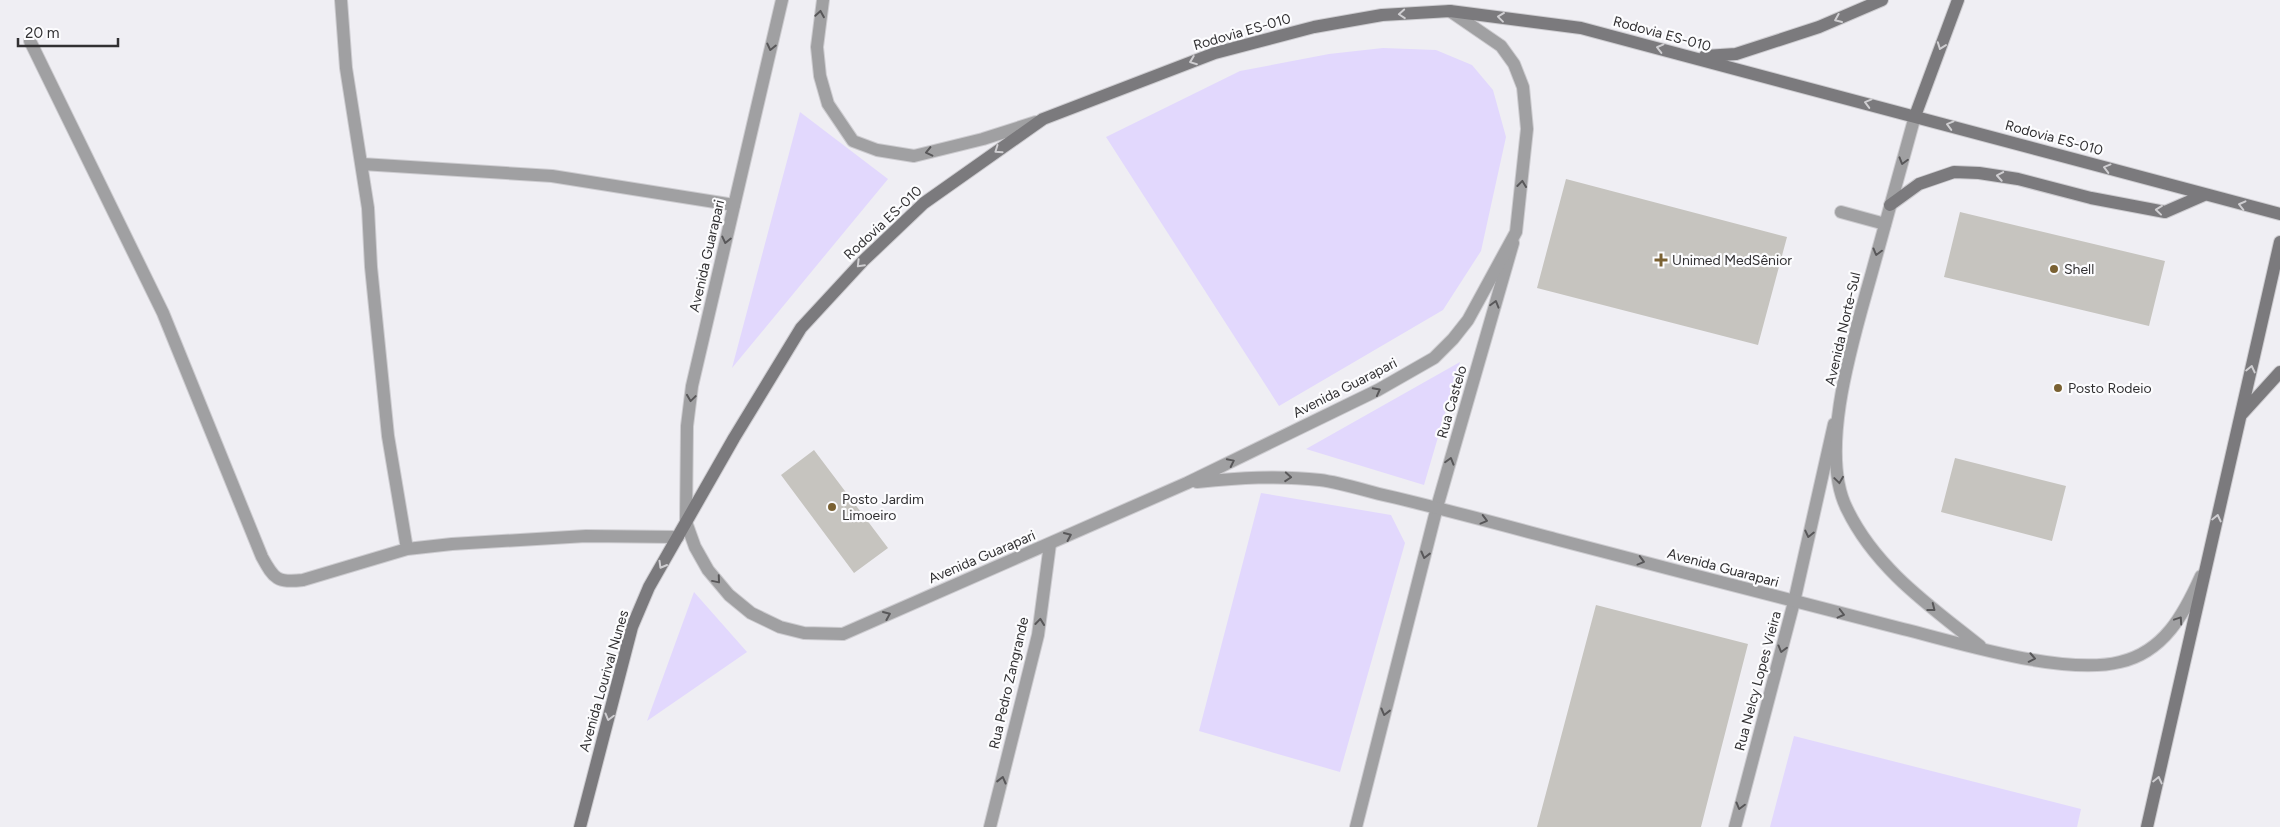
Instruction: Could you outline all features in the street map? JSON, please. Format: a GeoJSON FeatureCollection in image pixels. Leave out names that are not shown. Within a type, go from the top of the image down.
{"type":"FeatureCollection","features":[{"type":"Feature","properties":{"kind":"main road"},"geometry":{"type":"LineString","coordinates":[[1690,56],[1736,54],[1819,27],[1882,0]]}},
{"type":"Feature","properties":{"kind":"main road","name":"Avenida Norte-Sul"},"geometry":{"type":"LineString","coordinates":[[1915,116],[1958,0]]}},
{"type":"Feature","properties":{"kind":"main road","name":"Rodovia ES-010"},"geometry":{"type":"LineString","coordinates":[[686,522],[734,438],[801,328],[862,261],[924,203],[1043,120],[1215,53],[1314,27],[1382,15],[1450,11],[1581,28],[2280,214]]}},
{"type":"Feature","properties":{"kind":"main road"},"geometry":{"type":"LineString","coordinates":[[1890,206],[1919,184],[1954,172],[1979,173],[2018,179],[2091,198],[2165,212],[2204,195]]}},
{"type":"Feature","properties":{"kind":"main road"},"geometry":{"type":"LineString","coordinates":[[2147,827],[2280,242]]}},
{"type":"Feature","properties":{"kind":"main road"},"geometry":{"type":"LineString","coordinates":[[2240,416],[2280,372]]}},
{"type":"Feature","properties":{"kind":"main road","name":"Avenida Lourival Nunes"},"geometry":{"type":"LineString","coordinates":[[580,827],[632,627],[649,587],[686,522]]}},
{"type":"Feature","properties":{"kind":"street"},"geometry":{"type":"LineString","coordinates":[[341,0],[346,68],[368,208],[370,266],[388,436],[407,549]]}},
{"type":"Feature","properties":{"kind":"street","name":"Avenida Guarapari"},"geometry":{"type":"LineString","coordinates":[[782,0],[692,386],[687,426],[686,522],[695,547],[708,570],[729,594],[751,613],[780,627],[804,633],[843,634],[1187,483],[1378,390],[1434,358],[1468,320],[1516,232]]}},
{"type":"Feature","properties":{"kind":"street"},"geometry":{"type":"LineString","coordinates":[[823,0],[817,47],[820,76],[828,104],[853,140],[877,150],[914,156],[982,139],[1043,120]]}},
{"type":"Feature","properties":{"kind":"street","name":"Rua Castelo"},"geometry":{"type":"LineString","coordinates":[[1356,827],[1437,507],[1516,232],[1527,129],[1523,87],[1514,64],[1501,46],[1450,11]]}},
{"type":"Feature","properties":{"kind":"street"},"geometry":{"type":"LineString","coordinates":[[30,41],[162,313],[262,557],[273,577],[286,582],[303,580],[407,549],[452,544],[586,536],[678,537]]}},
{"type":"Feature","properties":{"kind":"street","name":"Avenida Norte-Sul"},"geometry":{"type":"LineString","coordinates":[[1915,116],[1846,367],[1836,452],[1839,485],[1846,508],[1868,545],[1888,571],[1984,649]]}},
{"type":"Feature","properties":{"kind":"street"},"geometry":{"type":"LineString","coordinates":[[362,164],[552,176],[734,205]]}},
{"type":"Feature","properties":{"kind":"street"},"geometry":{"type":"LineString","coordinates":[[1841,212],[1885,224]]}},
{"type":"Feature","properties":{"kind":"street","name":"Rua Nelcy Lopes Vieira"},"geometry":{"type":"LineString","coordinates":[[1735,827],[1794,602],[1846,367]]}},
{"type":"Feature","properties":{"kind":"street","name":"Avenida Guarapari"},"geometry":{"type":"LineString","coordinates":[[1187,483],[1252,476],[1323,480],[1437,507],[1794,602],[1984,649],[2063,664],[2093,665],[2118,663],[2137,657],[2172,630],[2187,607],[2206,565]]}},
{"type":"Feature","properties":{"kind":"street","name":"Rua Pedro Zangrande"},"geometry":{"type":"LineString","coordinates":[[990,827],[1038,635],[1050,544]]}},
{"type":"Feature","properties":{"kind":"shaded area"},"geometry":{"type":"Polygon","coordinates":[[[1383,48],[1436,50],[1472,65],[1493,90],[1506,137],[1481,251],[1443,310],[1279,406],[1106,137],[1240,71],[1329,54],[1383,48]]]}},
{"type":"Feature","properties":{"kind":"shaded area"},"geometry":{"type":"Polygon","coordinates":[[[800,112],[888,179],[732,368],[800,112]]]}},
{"type":"Feature","properties":{"kind":"shaded area"},"geometry":{"type":"Polygon","coordinates":[[[1460,362],[1424,485],[1306,449],[1460,362]]]}},
{"type":"Feature","properties":{"kind":"shaded area"},"geometry":{"type":"Polygon","coordinates":[[[1261,493],[1391,515],[1405,543],[1340,772],[1199,731],[1261,493]]]}},
{"type":"Feature","properties":{"kind":"shaded area"},"geometry":{"type":"Polygon","coordinates":[[[694,592],[747,652],[647,721],[694,592]]]}},
{"type":"Feature","properties":{"kind":"shaded area"},"geometry":{"type":"Polygon","coordinates":[[[1794,736],[2081,809],[2077,827],[1770,827],[1794,736]]]}},
{"type":"Feature","properties":{"kind":"building"},"geometry":{"type":"Polygon","coordinates":[[[1566,179],[1787,237],[1758,345],[1537,288],[1566,179]]]}},
{"type":"Feature","properties":{"kind":"building","name":"Shell"},"geometry":{"type":"Polygon","coordinates":[[[1960,212],[2165,261],[2149,326],[1944,277],[1960,212]]]}},
{"type":"Feature","properties":{"kind":"building"},"geometry":{"type":"Polygon","coordinates":[[[814,450],[888,548],[854,573],[781,475],[814,450]]]}},
{"type":"Feature","properties":{"kind":"building"},"geometry":{"type":"Polygon","coordinates":[[[1955,458],[2066,486],[2052,541],[1941,512],[1955,458]]]}},
{"type":"Feature","properties":{"kind":"building"},"geometry":{"type":"Polygon","coordinates":[[[1596,605],[1748,644],[1701,827],[1537,827],[1596,605]]]}},
{"type":"Feature","properties":{"kind":"place","name":"Unimed MedSênior"},"geometry":{"type":"Point","coordinates":[1661,260]}},
{"type":"Feature","properties":{"kind":"place","name":"Shell"},"geometry":{"type":"Point","coordinates":[2054,269]}},
{"type":"Feature","properties":{"kind":"place","name":"Posto Rodeio"},"geometry":{"type":"Point","coordinates":[2058,388]}},
{"type":"Feature","properties":{"kind":"place","name":"Posto Jardim Limoeiro"},"geometry":{"type":"Point","coordinates":[832,507]}}]}
